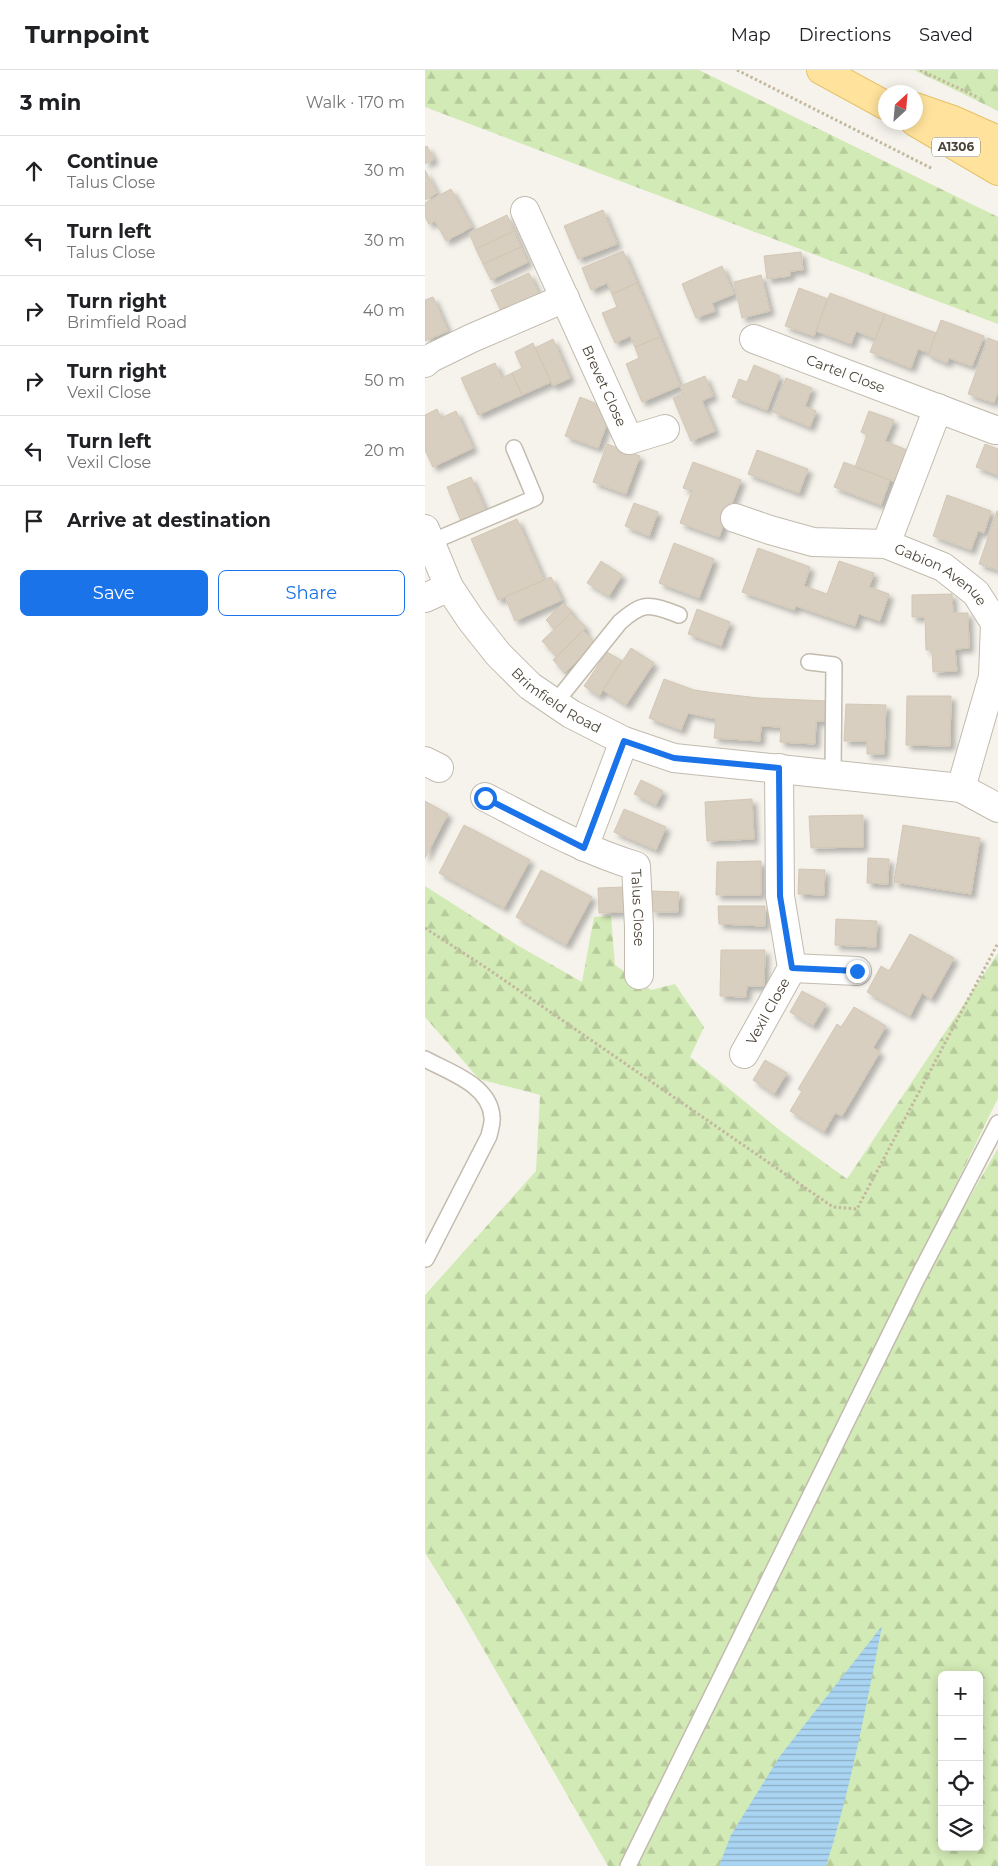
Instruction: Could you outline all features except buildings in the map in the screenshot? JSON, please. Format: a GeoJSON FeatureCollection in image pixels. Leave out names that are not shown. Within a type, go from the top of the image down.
{"type":"FeatureCollection","features":[{"type":"Feature","properties":{"kind":"main road"},"geometry":{"type":"LineString","coordinates":[[821,70],[878,101]]}},
{"type":"Feature","properties":{"kind":"main road"},"geometry":{"type":"LineString","coordinates":[[846,82],[878,93]]}},
{"type":"Feature","properties":{"kind":"main road","name":"A1306"},"geometry":{"type":"LineString","coordinates":[[923,110],[953,120],[998,142]]}},
{"type":"Feature","properties":{"kind":"main road","name":"A1306"},"geometry":{"type":"LineString","coordinates":[[923,127],[998,171]]}},
{"type":"Feature","properties":{"kind":"street","name":"Brevet Close"},"geometry":{"type":"LineString","coordinates":[[525,211],[629,440],[665,429]]}},
{"type":"Feature","properties":{"kind":"street"},"geometry":{"type":"LineString","coordinates":[[425,364],[431,358],[472,338],[565,298]]}},
{"type":"Feature","properties":{"kind":"street","name":"Cartel Close"},"geometry":{"type":"LineString","coordinates":[[754,339],[995,430]]}},
{"type":"Feature","properties":{"kind":"street"},"geometry":{"type":"LineString","coordinates":[[886,544],[938,408]]}},
{"type":"Feature","properties":{"kind":"street","name":"Gabion Avenue"},"geometry":{"type":"LineString","coordinates":[[735,518],[813,542],[886,544],[943,567],[976,593],[997,622],[993,677],[961,788]]}},
{"type":"Feature","properties":{"kind":"street","name":"Brimfield Road"},"geometry":{"type":"LineString","coordinates":[[428,535],[449,587],[471,620],[498,654],[530,686],[571,714],[624,741],[674,758],[961,788],[998,808]]}},
{"type":"Feature","properties":{"kind":"street"},"geometry":{"type":"LineString","coordinates":[[425,598],[449,587]]}},
{"type":"Feature","properties":{"kind":"street"},"geometry":{"type":"LineString","coordinates":[[584,848],[624,741]]}},
{"type":"Feature","properties":{"kind":"street","name":"Vexil Close"},"geometry":{"type":"LineString","coordinates":[[743,1054],[792,968],[780,896],[779,768]]}},
{"type":"Feature","properties":{"kind":"street","name":"Talus Close"},"geometry":{"type":"LineString","coordinates":[[485,798],[584,848],[636,866],[639,975]]}},
{"type":"Feature","properties":{"kind":"street","name":"Vexil Close"},"geometry":{"type":"LineString","coordinates":[[792,968],[857,971]]}},
{"type":"Feature","properties":{"kind":"lane"},"geometry":{"type":"LineString","coordinates":[[428,535],[535,498],[514,448]]}},
{"type":"Feature","properties":{"kind":"lane"},"geometry":{"type":"LineString","coordinates":[[555,703],[620,622],[633,610],[646,605],[679,615]]}},
{"type":"Feature","properties":{"kind":"lane"},"geometry":{"type":"LineString","coordinates":[[809,662],[834,665],[833,774]]}},
{"type":"Feature","properties":{"kind":"lane"},"geometry":{"type":"LineString","coordinates":[[425,1059],[470,1083],[483,1093],[491,1107],[493,1119],[489,1136],[426,1259]]}},
{"type":"Feature","properties":{"kind":"lane"},"geometry":{"type":"LineString","coordinates":[[628,1866],[916,1282],[998,1123]]}},
{"type":"Feature","properties":{"kind":"path"},"geometry":{"type":"LineString","coordinates":[[737,70],[937,170]]}},
{"type":"Feature","properties":{"kind":"path"},"geometry":{"type":"LineString","coordinates":[[921,70],[981,99]]}},
{"type":"Feature","properties":{"kind":"green space"},"geometry":{"type":"Polygon","coordinates":[[[425,70],[699,70],[998,217],[998,324],[425,107],[425,70]]]}},
{"type":"Feature","properties":{"kind":"green space"},"geometry":{"type":"Polygon","coordinates":[[[914,70],[998,70],[998,111],[914,70]]]}},
{"type":"Feature","properties":{"kind":"green space"},"geometry":{"type":"Polygon","coordinates":[[[425,886],[517,945],[582,982],[594,917],[611,916],[615,965],[651,990],[675,984],[704,1027],[690,1057],[782,1132],[847,1179],[998,953],[998,1098],[922,1254],[935,1258],[998,1148],[998,1866],[608,1866],[462,1612],[425,1553],[425,1295],[536,1171],[540,1095],[479,1079],[425,1017],[425,886]]]}},
{"type":"Feature","properties":{"kind":"water"},"geometry":{"type":"Polygon","coordinates":[[[882,1626],[850,1777],[826,1866],[719,1866],[731,1835],[780,1756],[882,1626]]]}},
{"type":"Feature","properties":{"kind":"route"},"geometry":{"type":"LineString","coordinates":[[485,798],[584,848],[624,741],[674,758],[779,768],[780,896],[792,968],[857,971]]}}]}
